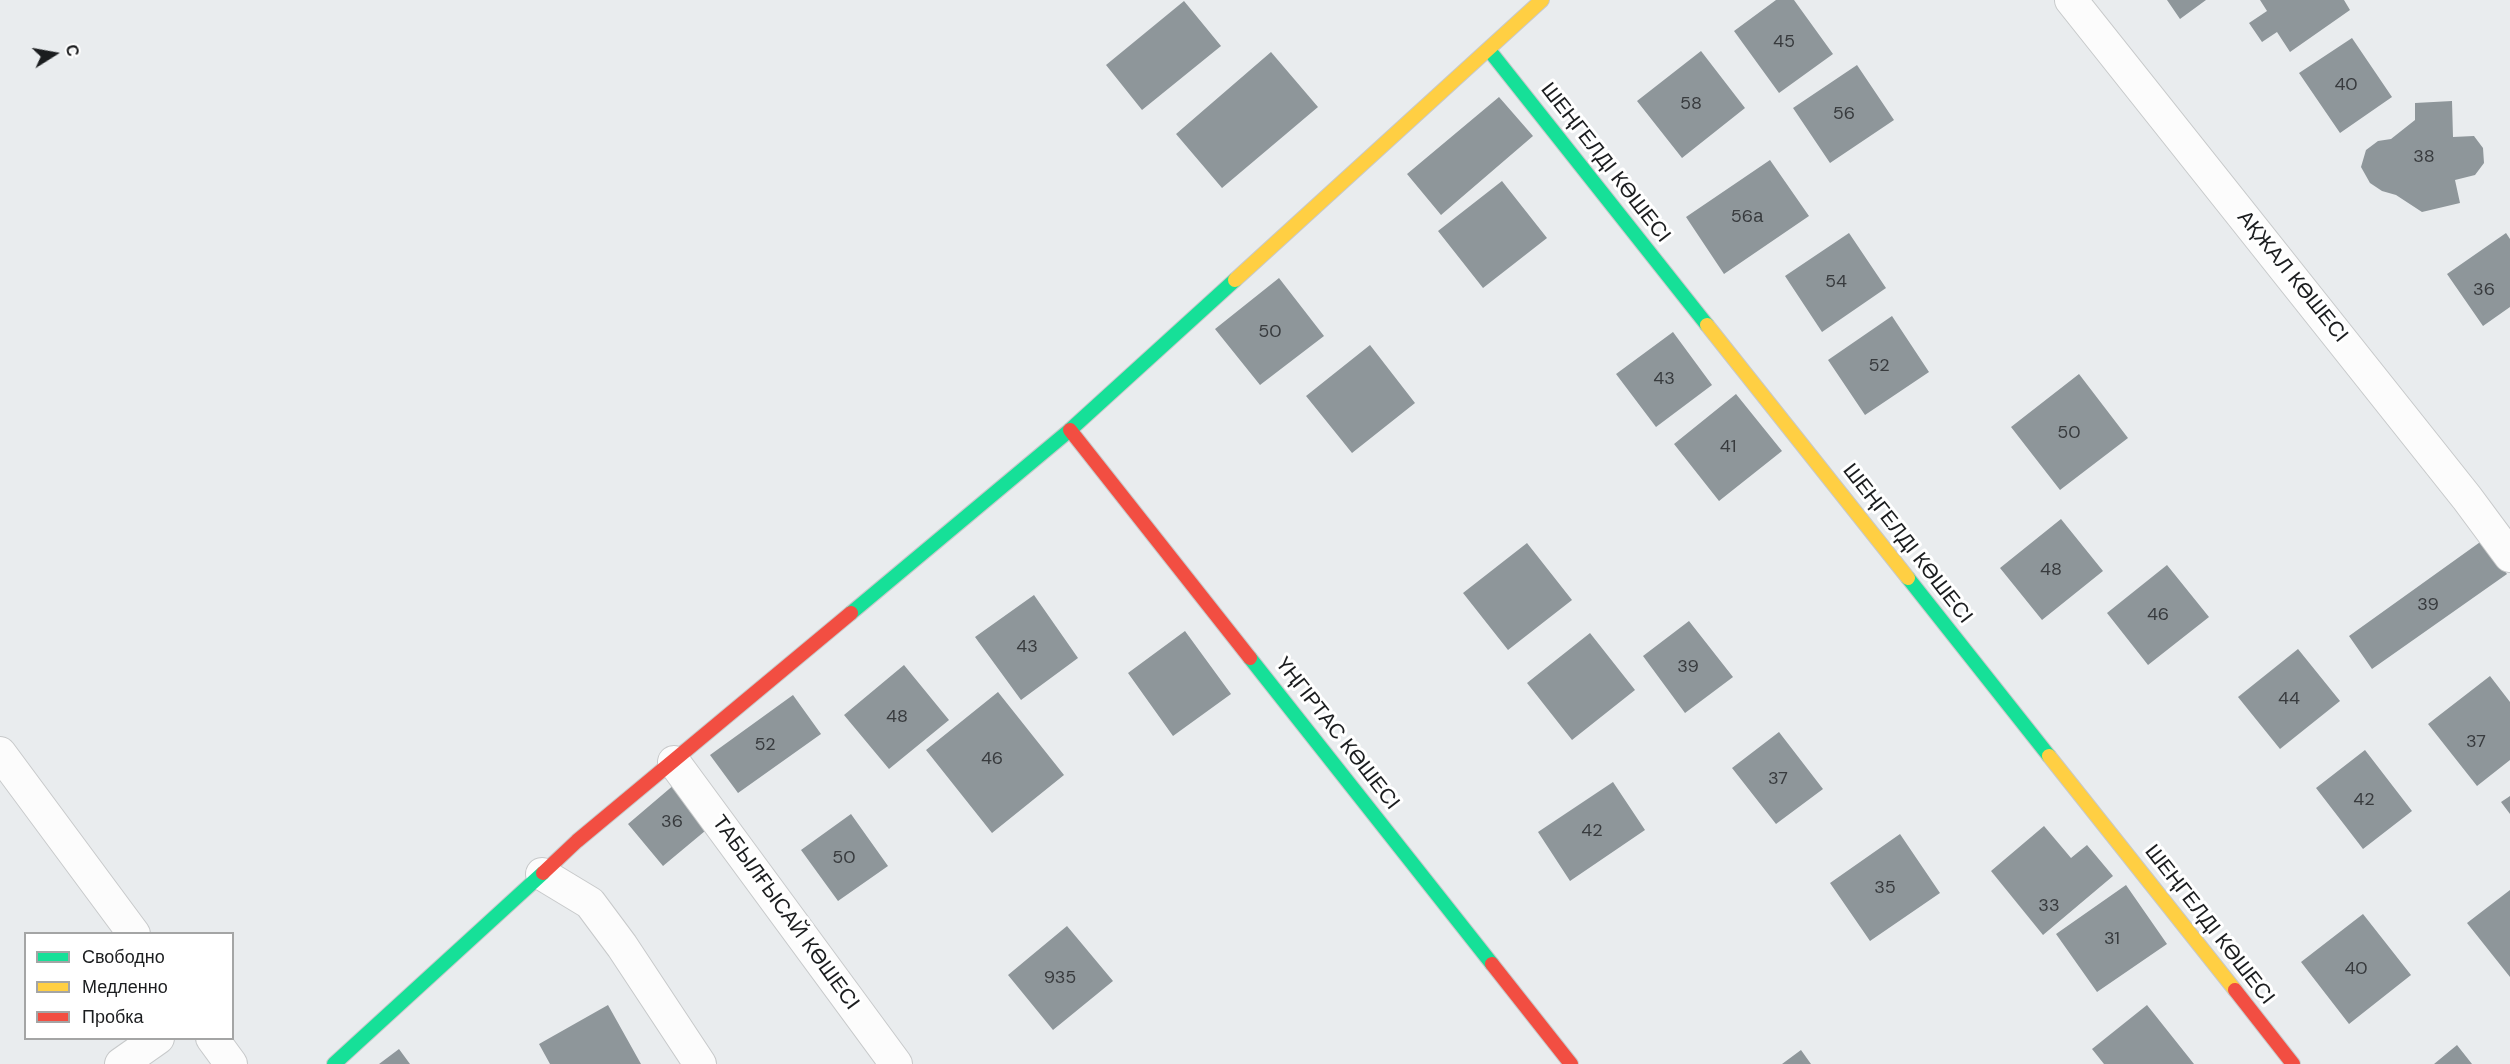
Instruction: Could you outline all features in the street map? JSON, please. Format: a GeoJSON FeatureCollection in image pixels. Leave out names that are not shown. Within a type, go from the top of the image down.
{"type":"FeatureCollection","features":[{"type":"Feature","properties":{"kind":"street"},"geometry":{"type":"LineString","coordinates":[[334,1064],[577,841],[1070,430],[1542,0]]}},
{"type":"Feature","properties":{"kind":"street","name":"АҚЖАЛ КӨШЕСІ"},"geometry":{"type":"LineString","coordinates":[[2071,0],[2468,498],[2510,556]]}},
{"type":"Feature","properties":{"kind":"street","name":"ШЕҢГЕЛДІ КӨШЕСІ"},"geometry":{"type":"LineString","coordinates":[[1489,50],[2293,1064]]}},
{"type":"Feature","properties":{"kind":"street","name":"ҮҢГІРТАС КӨШЕСІ"},"geometry":{"type":"LineString","coordinates":[[1070,430],[1571,1064]]}},
{"type":"Feature","properties":{"kind":"street"},"geometry":{"type":"LineString","coordinates":[[0,753],[133,932]]}},
{"type":"Feature","properties":{"kind":"street","name":"ТАБЫЛҒЫСАЙ КӨШЕСІ"},"geometry":{"type":"LineString","coordinates":[[674,762],[896,1064]]}},
{"type":"Feature","properties":{"kind":"street"},"geometry":{"type":"LineString","coordinates":[[542,874],[590,903],[622,946],[700,1064]]}},
{"type":"Feature","properties":{"kind":"street"},"geometry":{"type":"LineString","coordinates":[[121,1064],[155,1040]]}},
{"type":"Feature","properties":{"kind":"street"},"geometry":{"type":"LineString","coordinates":[[213,1040],[231,1064]]}},
{"type":"Feature","properties":{"kind":"building"},"geometry":{"type":"Polygon","coordinates":[[[1776,0],[1794,0],[1833,54],[1779,93],[1734,31],[1776,0]]]}},
{"type":"Feature","properties":{"kind":"building"},"geometry":{"type":"Polygon","coordinates":[[[2167,0],[2206,0],[2180,19],[2167,0]]]}},
{"type":"Feature","properties":{"kind":"building"},"geometry":{"type":"Polygon","coordinates":[[[2260,0],[2344,0],[2350,10],[2290,52],[2277,32],[2262,42],[2249,23],[2267,11],[2260,0]]]}},
{"type":"Feature","properties":{"kind":"building"},"geometry":{"type":"Polygon","coordinates":[[[1184,1],[1221,46],[1142,110],[1106,65],[1184,1]]]}},
{"type":"Feature","properties":{"kind":"building"},"geometry":{"type":"Polygon","coordinates":[[[2352,38],[2392,97],[2340,133],[2299,73],[2352,38]]]}},
{"type":"Feature","properties":{"kind":"building"},"geometry":{"type":"Polygon","coordinates":[[[1701,51],[1745,108],[1682,158],[1637,101],[1701,51]]]}},
{"type":"Feature","properties":{"kind":"building"},"geometry":{"type":"Polygon","coordinates":[[[1271,52],[1318,107],[1222,188],[1176,134],[1271,52]]]}},
{"type":"Feature","properties":{"kind":"building"},"geometry":{"type":"Polygon","coordinates":[[[1857,65],[1894,120],[1830,163],[1793,108],[1857,65]]]}},
{"type":"Feature","properties":{"kind":"building"},"geometry":{"type":"Polygon","coordinates":[[[1499,97],[1533,136],[1441,215],[1407,174],[1499,97]]]}},
{"type":"Feature","properties":{"kind":"building"},"geometry":{"type":"Polygon","coordinates":[[[2452,101],[2453,137],[2474,136],[2483,148],[2484,163],[2475,175],[2455,180],[2460,203],[2422,212],[2396,195],[2382,191],[2370,183],[2361,167],[2366,150],[2378,141],[2391,139],[2415,120],[2415,103],[2452,101]]]}},
{"type":"Feature","properties":{"kind":"building"},"geometry":{"type":"Polygon","coordinates":[[[1770,160],[1809,216],[1724,274],[1686,217],[1770,160]]]}},
{"type":"Feature","properties":{"kind":"building"},"geometry":{"type":"Polygon","coordinates":[[[1502,181],[1547,238],[1483,288],[1438,231],[1502,181]]]}},
{"type":"Feature","properties":{"kind":"building"},"geometry":{"type":"Polygon","coordinates":[[[1849,233],[1886,288],[1822,332],[1785,276],[1849,233]]]}},
{"type":"Feature","properties":{"kind":"building"},"geometry":{"type":"Polygon","coordinates":[[[2506,233],[2510,239],[2510,307],[2483,326],[2447,274],[2506,233]]]}},
{"type":"Feature","properties":{"kind":"building"},"geometry":{"type":"Polygon","coordinates":[[[1279,278],[1324,336],[1260,385],[1215,329],[1279,278]]]}},
{"type":"Feature","properties":{"kind":"building"},"geometry":{"type":"Polygon","coordinates":[[[1892,316],[1929,372],[1865,415],[1828,360],[1892,316]]]}},
{"type":"Feature","properties":{"kind":"building"},"geometry":{"type":"Polygon","coordinates":[[[1673,332],[1712,385],[1656,427],[1616,374],[1673,332]]]}},
{"type":"Feature","properties":{"kind":"building"},"geometry":{"type":"Polygon","coordinates":[[[1370,345],[1415,403],[1352,453],[1306,396],[1370,345]]]}},
{"type":"Feature","properties":{"kind":"building"},"geometry":{"type":"Polygon","coordinates":[[[2079,374],[2128,438],[2060,490],[2011,427],[2079,374]]]}},
{"type":"Feature","properties":{"kind":"building"},"geometry":{"type":"Polygon","coordinates":[[[1736,394],[1782,451],[1719,501],[1674,444],[1736,394]]]}},
{"type":"Feature","properties":{"kind":"building"},"geometry":{"type":"Polygon","coordinates":[[[2061,519],[2103,571],[2042,620],[2000,568],[2061,519]]]}},
{"type":"Feature","properties":{"kind":"building"},"geometry":{"type":"Polygon","coordinates":[[[2483,540],[2507,574],[2372,669],[2349,636],[2483,540]]]}},
{"type":"Feature","properties":{"kind":"building"},"geometry":{"type":"Polygon","coordinates":[[[1527,543],[1572,600],[1508,650],[1463,593],[1527,543]]]}},
{"type":"Feature","properties":{"kind":"building"},"geometry":{"type":"Polygon","coordinates":[[[2167,565],[2209,617],[2148,665],[2107,613],[2167,565]]]}},
{"type":"Feature","properties":{"kind":"building"},"geometry":{"type":"Polygon","coordinates":[[[1034,595],[1078,658],[1021,700],[975,637],[1034,595]]]}},
{"type":"Feature","properties":{"kind":"building"},"geometry":{"type":"Polygon","coordinates":[[[1689,621],[1733,677],[1685,713],[1643,656],[1689,621]]]}},
{"type":"Feature","properties":{"kind":"building"},"geometry":{"type":"Polygon","coordinates":[[[1185,631],[1231,694],[1173,736],[1128,673],[1185,631]]]}},
{"type":"Feature","properties":{"kind":"building"},"geometry":{"type":"Polygon","coordinates":[[[1590,633],[1635,690],[1572,740],[1527,683],[1590,633]]]}},
{"type":"Feature","properties":{"kind":"building"},"geometry":{"type":"Polygon","coordinates":[[[2298,649],[2340,701],[2280,749],[2238,697],[2298,649]]]}},
{"type":"Feature","properties":{"kind":"building"},"geometry":{"type":"Polygon","coordinates":[[[904,665],[949,720],[889,769],[844,715],[904,665]]]}},
{"type":"Feature","properties":{"kind":"building"},"geometry":{"type":"Polygon","coordinates":[[[2490,676],[2510,702],[2510,760],[2477,786],[2428,724],[2490,676]]]}},
{"type":"Feature","properties":{"kind":"building"},"geometry":{"type":"Polygon","coordinates":[[[998,692],[1064,775],[992,833],[926,750],[998,692]]]}},
{"type":"Feature","properties":{"kind":"building"},"geometry":{"type":"Polygon","coordinates":[[[793,695],[821,734],[738,793],[710,755],[793,695]]]}},
{"type":"Feature","properties":{"kind":"building"},"geometry":{"type":"Polygon","coordinates":[[[1779,732],[1823,789],[1776,824],[1732,768],[1779,732]]]}},
{"type":"Feature","properties":{"kind":"building"},"geometry":{"type":"Polygon","coordinates":[[[2365,750],[2412,811],[2363,849],[2316,788],[2365,750]]]}},
{"type":"Feature","properties":{"kind":"building"},"geometry":{"type":"Polygon","coordinates":[[[682,778],[717,821],[663,866],[628,824],[682,778]]]}},
{"type":"Feature","properties":{"kind":"building"},"geometry":{"type":"Polygon","coordinates":[[[1613,782],[1645,830],[1570,881],[1538,832],[1613,782]]]}},
{"type":"Feature","properties":{"kind":"building"},"geometry":{"type":"Polygon","coordinates":[[[2510,796],[2510,814],[2501,802],[2510,796]]]}},
{"type":"Feature","properties":{"kind":"building"},"geometry":{"type":"Polygon","coordinates":[[[851,814],[888,866],[838,901],[801,850],[851,814]]]}},
{"type":"Feature","properties":{"kind":"building"},"geometry":{"type":"Polygon","coordinates":[[[2044,826],[2071,858],[2087,845],[2113,876],[2043,935],[1991,871],[2044,826]]]}},
{"type":"Feature","properties":{"kind":"building"},"geometry":{"type":"Polygon","coordinates":[[[1900,834],[1940,893],[1870,941],[1830,883],[1900,834]]]}},
{"type":"Feature","properties":{"kind":"building"},"geometry":{"type":"Polygon","coordinates":[[[2126,885],[2167,944],[2097,992],[2056,934],[2126,885]]]}},
{"type":"Feature","properties":{"kind":"building"},"geometry":{"type":"Polygon","coordinates":[[[2510,890],[2510,977],[2467,923],[2510,890]]]}},
{"type":"Feature","properties":{"kind":"building"},"geometry":{"type":"Polygon","coordinates":[[[2363,914],[2411,975],[2349,1024],[2301,962],[2363,914]]]}},
{"type":"Feature","properties":{"kind":"building"},"geometry":{"type":"Polygon","coordinates":[[[1067,926],[1113,981],[1053,1030],[1008,975],[1067,926]]]}},
{"type":"Feature","properties":{"kind":"building"},"geometry":{"type":"Polygon","coordinates":[[[608,1005],[641,1064],[550,1064],[539,1044],[608,1005]]]}},
{"type":"Feature","properties":{"kind":"building"},"geometry":{"type":"Polygon","coordinates":[[[2147,1005],[2194,1064],[2104,1064],[2092,1049],[2147,1005]]]}},
{"type":"Feature","properties":{"kind":"building"},"geometry":{"type":"Polygon","coordinates":[[[2457,1045],[2472,1064],[2434,1064],[2457,1045]]]}},
{"type":"Feature","properties":{"kind":"building"},"geometry":{"type":"Polygon","coordinates":[[[399,1049],[410,1064],[379,1064],[399,1049]]]}},
{"type":"Feature","properties":{"kind":"building"},"geometry":{"type":"Polygon","coordinates":[[[1801,1050],[1811,1064],[1782,1064],[1801,1050]]]}},
{"type":"Feature","properties":{"kind":"traffic: fast"},"geometry":{"type":"LineString","coordinates":[[1489,50],[1707,325]]}},
{"type":"Feature","properties":{"kind":"traffic: fast"},"geometry":{"type":"LineString","coordinates":[[851,613],[1070,430],[1235,280]]}},
{"type":"Feature","properties":{"kind":"traffic: fast"},"geometry":{"type":"LineString","coordinates":[[1908,578],[2049,756]]}},
{"type":"Feature","properties":{"kind":"traffic: fast"},"geometry":{"type":"LineString","coordinates":[[1250,658],[1492,964]]}},
{"type":"Feature","properties":{"kind":"traffic: fast"},"geometry":{"type":"LineString","coordinates":[[334,1064],[543,873]]}},
{"type":"Feature","properties":{"kind":"traffic: slow"},"geometry":{"type":"LineString","coordinates":[[1235,280],[1542,0]]}},
{"type":"Feature","properties":{"kind":"traffic: slow"},"geometry":{"type":"LineString","coordinates":[[1707,325],[1908,578]]}},
{"type":"Feature","properties":{"kind":"traffic: slow"},"geometry":{"type":"LineString","coordinates":[[2049,756],[2235,990]]}},
{"type":"Feature","properties":{"kind":"traffic: jam"},"geometry":{"type":"LineString","coordinates":[[1070,430],[1250,658]]}},
{"type":"Feature","properties":{"kind":"traffic: jam"},"geometry":{"type":"LineString","coordinates":[[543,873],[577,841],[851,613]]}},
{"type":"Feature","properties":{"kind":"traffic: jam"},"geometry":{"type":"LineString","coordinates":[[1492,964],[1571,1064]]}},
{"type":"Feature","properties":{"kind":"traffic: jam"},"geometry":{"type":"LineString","coordinates":[[2235,990],[2293,1064]]}}]}
